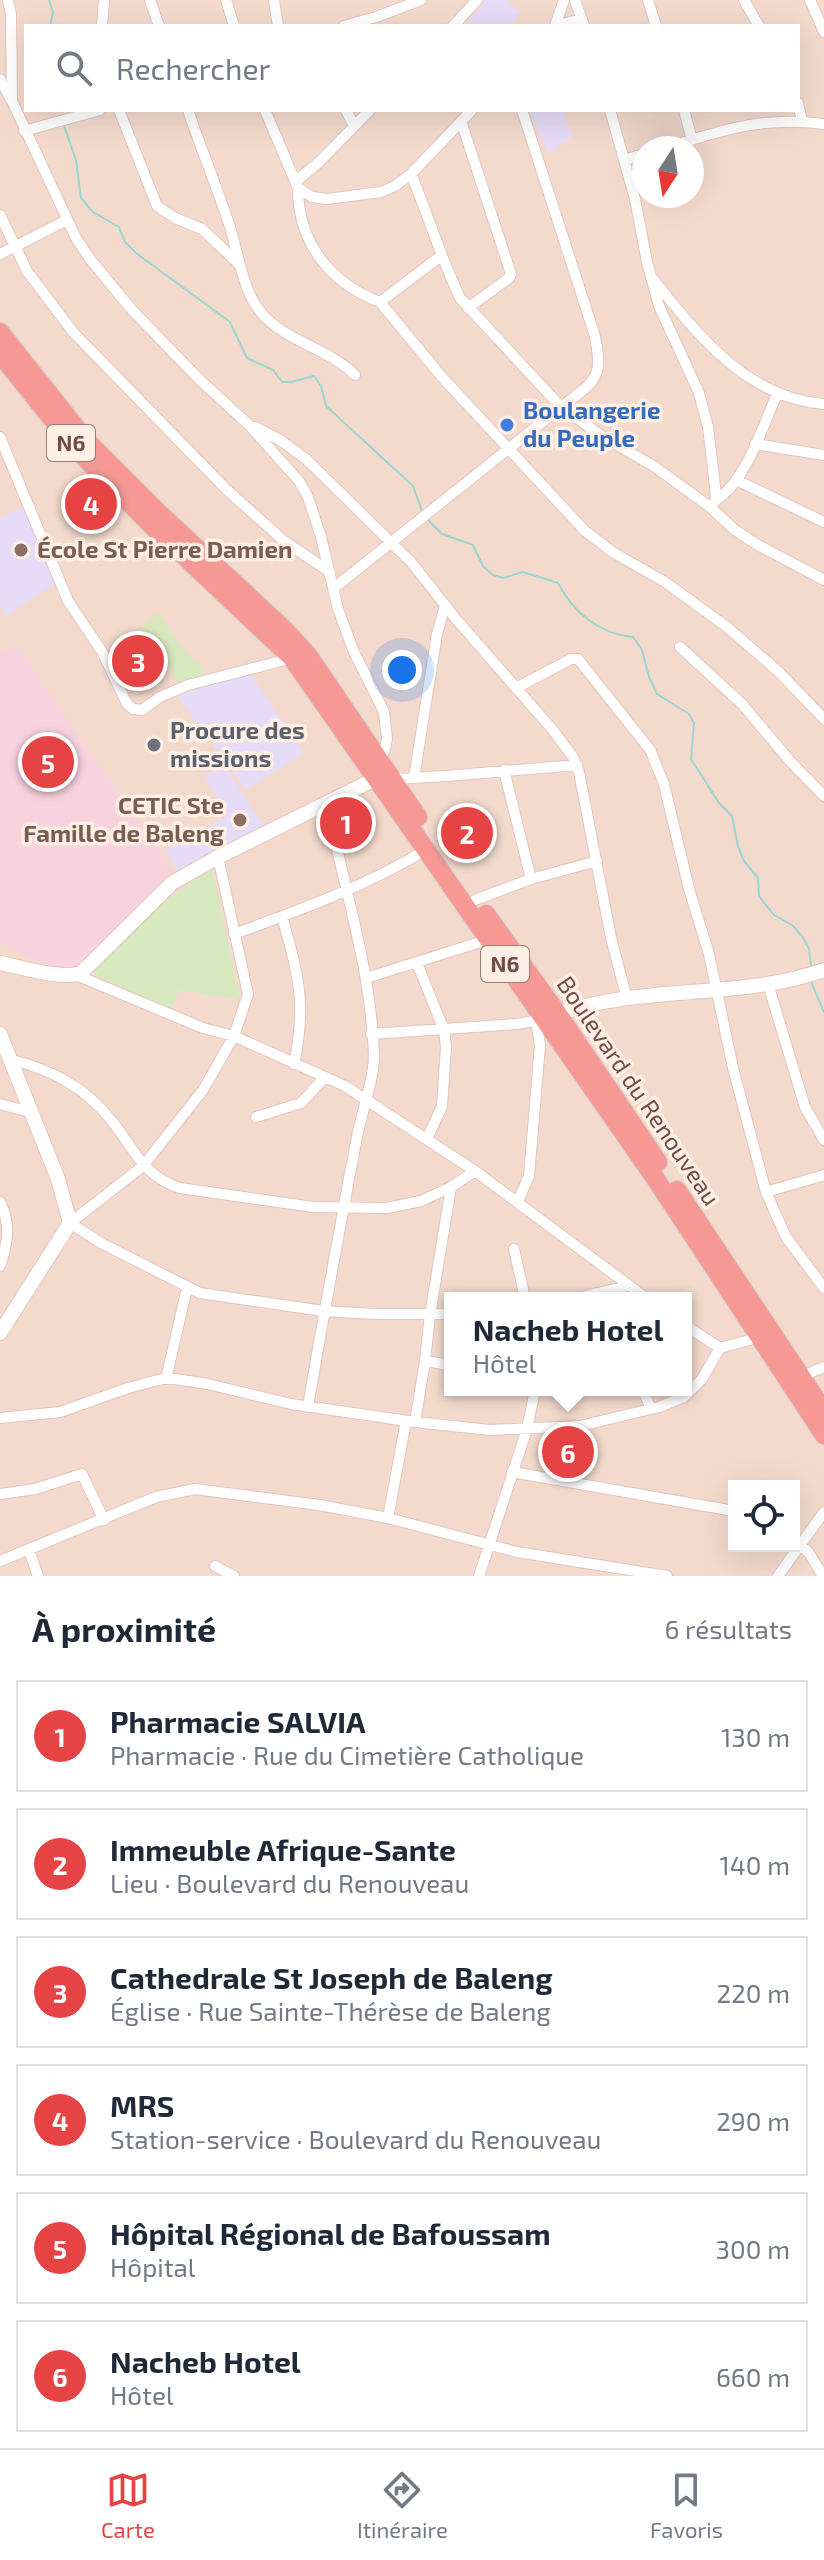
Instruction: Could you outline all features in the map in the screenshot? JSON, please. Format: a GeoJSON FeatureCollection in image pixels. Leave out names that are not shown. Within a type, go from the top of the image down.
{"type":"FeatureCollection","features":[{"type":"Feature","properties":{"kind":"highway","name":"N6"},"geometry":{"type":"LineString","coordinates":[[0,332],[81,445]]}},
{"type":"Feature","properties":{"kind":"highway","name":"N6"},"geometry":{"type":"LineString","coordinates":[[0,354],[81,445]]}},
{"type":"Feature","properties":{"kind":"highway","name":"Boulevard du Renouveau"},"geometry":{"type":"LineString","coordinates":[[81,445],[298,655],[475,900],[494,936]]}},
{"type":"Feature","properties":{"kind":"highway","name":"Boulevard du Renouveau"},"geometry":{"type":"LineString","coordinates":[[380,771],[427,849],[494,936],[547,1018],[681,1206],[796,1380],[824,1435]]}},
{"type":"Feature","properties":{"kind":"highway","name":"Boulevard du Renouveau"},"geometry":{"type":"LineString","coordinates":[[796,1380],[824,1411]]}},
{"type":"Feature","properties":{"kind":"street"},"geometry":{"type":"LineString","coordinates":[[8,0],[12,26],[12,101]]}},
{"type":"Feature","properties":{"kind":"street"},"geometry":{"type":"LineString","coordinates":[[102,24],[104,0]]}},
{"type":"Feature","properties":{"kind":"street"},"geometry":{"type":"LineString","coordinates":[[150,0],[158,24]]}},
{"type":"Feature","properties":{"kind":"street"},"geometry":{"type":"LineString","coordinates":[[226,0],[233,24]]}},
{"type":"Feature","properties":{"kind":"street"},"geometry":{"type":"LineString","coordinates":[[274,0],[278,24]]}},
{"type":"Feature","properties":{"kind":"street"},"geometry":{"type":"LineString","coordinates":[[351,24],[421,0]]}},
{"type":"Feature","properties":{"kind":"street"},"geometry":{"type":"LineString","coordinates":[[455,24],[477,0]]}},
{"type":"Feature","properties":{"kind":"street"},"geometry":{"type":"LineString","coordinates":[[556,24],[564,0]]}},
{"type":"Feature","properties":{"kind":"street"},"geometry":{"type":"LineString","coordinates":[[575,0],[583,22]]}},
{"type":"Feature","properties":{"kind":"street"},"geometry":{"type":"LineString","coordinates":[[648,0],[655,24]]}},
{"type":"Feature","properties":{"kind":"street"},"geometry":{"type":"LineString","coordinates":[[744,0],[758,24]]}},
{"type":"Feature","properties":{"kind":"street"},"geometry":{"type":"LineString","coordinates":[[810,0],[824,32]]}},
{"type":"Feature","properties":{"kind":"street"},"geometry":{"type":"LineString","coordinates":[[0,79],[67,220],[90,259],[132,310],[249,425],[299,481],[308,497],[338,609],[354,652],[384,712],[387,739],[380,771]]}},
{"type":"Feature","properties":{"kind":"street"},"geometry":{"type":"LineString","coordinates":[[24,131],[93,112]]}},
{"type":"Feature","properties":{"kind":"street"},"geometry":{"type":"LineString","coordinates":[[120,112],[157,206],[175,218],[202,229],[240,266]]}},
{"type":"Feature","properties":{"kind":"street"},"geometry":{"type":"LineString","coordinates":[[189,112],[256,306],[285,332],[355,375]]}},
{"type":"Feature","properties":{"kind":"street"},"geometry":{"type":"LineString","coordinates":[[266,112],[297,184],[298,205],[310,246],[343,282],[356,292],[380,302],[441,376],[585,531],[614,553],[665,582],[727,627],[780,673],[824,719]]}},
{"type":"Feature","properties":{"kind":"street"},"geometry":{"type":"LineString","coordinates":[[347,112],[354,126]]}},
{"type":"Feature","properties":{"kind":"street"},"geometry":{"type":"LineString","coordinates":[[297,184],[368,112]]}},
{"type":"Feature","properties":{"kind":"street"},"geometry":{"type":"LineString","coordinates":[[297,184],[319,199],[381,192],[411,174],[470,112]]}},
{"type":"Feature","properties":{"kind":"street"},"geometry":{"type":"LineString","coordinates":[[334,588],[586,390],[594,380],[599,355],[523,112]]}},
{"type":"Feature","properties":{"kind":"street"},"geometry":{"type":"LineString","coordinates":[[611,112],[625,160],[650,276],[670,335],[699,393],[708,427],[714,462],[713,503]]}},
{"type":"Feature","properties":{"kind":"street"},"geometry":{"type":"LineString","coordinates":[[685,112],[691,136]]}},
{"type":"Feature","properties":{"kind":"street"},"geometry":{"type":"LineString","coordinates":[[800,112],[802,121]]}},
{"type":"Feature","properties":{"kind":"street"},"geometry":{"type":"LineString","coordinates":[[461,121],[511,274],[468,308]]}},
{"type":"Feature","properties":{"kind":"street"},"geometry":{"type":"LineString","coordinates":[[704,136],[743,125],[802,121],[824,124]]}},
{"type":"Feature","properties":{"kind":"street"},"geometry":{"type":"LineString","coordinates":[[625,160],[632,158]]}},
{"type":"Feature","properties":{"kind":"street"},"geometry":{"type":"LineString","coordinates":[[411,174],[460,298],[561,407],[602,436],[713,503],[735,530],[756,544],[824,580]]}},
{"type":"Feature","properties":{"kind":"street"},"geometry":{"type":"LineString","coordinates":[[0,215],[27,271],[73,332],[227,490],[284,541],[330,572]]}},
{"type":"Feature","properties":{"kind":"street"},"geometry":{"type":"LineString","coordinates":[[0,254],[67,220]]}},
{"type":"Feature","properties":{"kind":"street"},"geometry":{"type":"LineString","coordinates":[[380,302],[442,255]]}},
{"type":"Feature","properties":{"kind":"street"},"geometry":{"type":"LineString","coordinates":[[650,276],[700,337],[720,356],[777,394],[824,404]]}},
{"type":"Feature","properties":{"kind":"street"},"geometry":{"type":"LineString","coordinates":[[713,503],[736,480],[777,394]]}},
{"type":"Feature","properties":{"kind":"street"},"geometry":{"type":"LineString","coordinates":[[249,425],[280,440],[306,459],[392,542],[552,729],[577,765],[611,938],[627,999]]}},
{"type":"Feature","properties":{"kind":"street"},"geometry":{"type":"LineString","coordinates":[[0,437],[68,601],[103,653],[127,704],[133,709],[142,710],[160,697],[188,685],[298,655]]}},
{"type":"Feature","properties":{"kind":"street"},"geometry":{"type":"LineString","coordinates":[[755,444],[824,455]]}},
{"type":"Feature","properties":{"kind":"street"},"geometry":{"type":"LineString","coordinates":[[736,480],[824,522]]}},
{"type":"Feature","properties":{"kind":"street"},"geometry":{"type":"LineString","coordinates":[[414,778],[437,634],[445,606]]}},
{"type":"Feature","properties":{"kind":"street"},"geometry":{"type":"LineString","coordinates":[[680,647],[742,704],[824,796]]}},
{"type":"Feature","properties":{"kind":"street"},"geometry":{"type":"LineString","coordinates":[[516,688],[571,659],[578,659],[651,751],[664,784],[718,990],[733,1068],[766,1192],[786,1237],[824,1288]]}},
{"type":"Feature","properties":{"kind":"street"},"geometry":{"type":"LineString","coordinates":[[76,975],[88,968],[172,883],[327,804],[380,771],[414,778],[577,765]]}},
{"type":"Feature","properties":{"kind":"street"},"geometry":{"type":"LineString","coordinates":[[504,770],[531,879]]}},
{"type":"Feature","properties":{"kind":"street"},"geometry":{"type":"LineString","coordinates":[[308,1407],[323,1311],[373,1069],[366,978],[327,804]]}},
{"type":"Feature","properties":{"kind":"street"},"geometry":{"type":"LineString","coordinates":[[234,934],[346,892],[395,869],[427,849]]}},
{"type":"Feature","properties":{"kind":"street"},"geometry":{"type":"LineString","coordinates":[[2,1325],[70,1223],[143,1166],[203,1090],[234,1036],[248,994],[218,857]]}},
{"type":"Feature","properties":{"kind":"street"},"geometry":{"type":"LineString","coordinates":[[475,900],[531,879],[597,861]]}},
{"type":"Feature","properties":{"kind":"street"},"geometry":{"type":"LineString","coordinates":[[282,916],[302,1005],[301,1031],[294,1064]]}},
{"type":"Feature","properties":{"kind":"street"},"geometry":{"type":"LineString","coordinates":[[366,978],[494,936]]}},
{"type":"Feature","properties":{"kind":"street"},"geometry":{"type":"LineString","coordinates":[[0,963],[76,975],[203,1028],[234,1036],[325,1077],[368,1100],[475,1171],[637,1292]]}},
{"type":"Feature","properties":{"kind":"street"},"geometry":{"type":"LineString","coordinates":[[417,963],[444,1030],[447,1058],[443,1100],[427,1139]]}},
{"type":"Feature","properties":{"kind":"street"},"geometry":{"type":"LineString","coordinates":[[371,1034],[444,1030],[547,1018],[598,1003],[768,984],[824,970]]}},
{"type":"Feature","properties":{"kind":"street"},"geometry":{"type":"LineString","coordinates":[[768,984],[805,1107],[824,1140]]}},
{"type":"Feature","properties":{"kind":"street"},"geometry":{"type":"LineString","coordinates":[[518,1201],[529,1176],[540,1045],[547,1018]]}},
{"type":"Feature","properties":{"kind":"street"},"geometry":{"type":"LineString","coordinates":[[0,1034],[58,1179],[70,1223],[187,1288],[210,1295],[323,1311],[444,1314]]}},
{"type":"Feature","properties":{"kind":"street"},"geometry":{"type":"LineString","coordinates":[[12,1060],[48,1071],[81,1090],[112,1120],[143,1166],[165,1184],[189,1190],[313,1207],[379,1208],[411,1204],[451,1187],[475,1171]]}},
{"type":"Feature","properties":{"kind":"street"},"geometry":{"type":"LineString","coordinates":[[256,1117],[301,1103],[325,1077]]}},
{"type":"Feature","properties":{"kind":"street"},"geometry":{"type":"LineString","coordinates":[[0,1104],[30,1112]]}},
{"type":"Feature","properties":{"kind":"street"},"geometry":{"type":"LineString","coordinates":[[766,1192],[824,1175]]}},
{"type":"Feature","properties":{"kind":"street"},"geometry":{"type":"LineString","coordinates":[[388,1518],[425,1361],[451,1187]]}},
{"type":"Feature","properties":{"kind":"street"},"geometry":{"type":"LineString","coordinates":[[0,1202],[8,1221],[8,1230],[0,1266]]}},
{"type":"Feature","properties":{"kind":"street"},"geometry":{"type":"LineString","coordinates":[[514,1249],[524,1292]]}},
{"type":"Feature","properties":{"kind":"street"},"geometry":{"type":"LineString","coordinates":[[603,1292],[628,1286]]}},
{"type":"Feature","properties":{"kind":"street"},"geometry":{"type":"LineString","coordinates":[[166,1379],[187,1288]]}},
{"type":"Feature","properties":{"kind":"street"},"geometry":{"type":"LineString","coordinates":[[692,1330],[720,1348]]}},
{"type":"Feature","properties":{"kind":"street"},"geometry":{"type":"LineString","coordinates":[[692,1390],[710,1369],[720,1348],[763,1332]]}},
{"type":"Feature","properties":{"kind":"street"},"geometry":{"type":"LineString","coordinates":[[425,1361],[444,1364]]}},
{"type":"Feature","properties":{"kind":"street"},"geometry":{"type":"LineString","coordinates":[[796,1380],[824,1367]]}},
{"type":"Feature","properties":{"kind":"street"},"geometry":{"type":"LineString","coordinates":[[0,1418],[60,1412],[128,1388],[166,1379],[208,1384],[308,1407],[479,1429],[580,1426],[651,1409],[682,1396]]}},
{"type":"Feature","properties":{"kind":"street"},"geometry":{"type":"LineString","coordinates":[[479,1576],[527,1429],[534,1396]]}},
{"type":"Feature","properties":{"kind":"street"},"geometry":{"type":"LineString","coordinates":[[646,1396],[651,1409]]}},
{"type":"Feature","properties":{"kind":"street"},"geometry":{"type":"LineString","coordinates":[[512,1472],[728,1510]]}},
{"type":"Feature","properties":{"kind":"street"},"geometry":{"type":"LineString","coordinates":[[0,1494],[35,1489],[82,1474],[104,1520]]}},
{"type":"Feature","properties":{"kind":"street"},"geometry":{"type":"LineString","coordinates":[[0,1561],[156,1497],[195,1489],[292,1501],[388,1518],[490,1546],[635,1574],[667,1576]]}},
{"type":"Feature","properties":{"kind":"street"},"geometry":{"type":"LineString","coordinates":[[800,1539],[824,1512]]}},
{"type":"Feature","properties":{"kind":"street"},"geometry":{"type":"LineString","coordinates":[[800,1542],[823,1576]]}},
{"type":"Feature","properties":{"kind":"street"},"geometry":{"type":"LineString","coordinates":[[29,1550],[38,1576]]}},
{"type":"Feature","properties":{"kind":"street"},"geometry":{"type":"LineString","coordinates":[[778,1576],[792,1552]]}},
{"type":"Feature","properties":{"kind":"street"},"geometry":{"type":"LineString","coordinates":[[215,1566],[234,1576]]}},
{"type":"Feature","properties":{"kind":"shaded area"},"geometry":{"type":"Polygon","coordinates":[[[0,0],[824,0],[824,1576],[0,1576],[0,0]]]}},
{"type":"Feature","properties":{"kind":"shaded area"},"geometry":{"type":"Polygon","coordinates":[[[486,0],[507,0],[520,13],[512,24],[468,24],[486,0]]]}},
{"type":"Feature","properties":{"kind":"shaded area"},"geometry":{"type":"Polygon","coordinates":[[[530,112],[563,112],[573,137],[548,154],[530,112]]]}},
{"type":"Feature","properties":{"kind":"shaded area","name":"École St Pierre Damien"},"geometry":{"type":"Polygon","coordinates":[[[22,507],[57,582],[5,617],[0,603],[0,518],[22,507]]]}},
{"type":"Feature","properties":{"kind":"shaded area"},"geometry":{"type":"Polygon","coordinates":[[[18,647],[172,872],[73,973],[20,954],[0,940],[0,653],[18,647]]]}},
{"type":"Feature","properties":{"kind":"shaded area"},"geometry":{"type":"Polygon","coordinates":[[[249,672],[304,753],[246,790],[175,693],[249,672]]]}},
{"type":"Feature","properties":{"kind":"shaded area","name":"CETIC Ste Famille de Baleng"},"geometry":{"type":"Polygon","coordinates":[[[226,767],[263,825],[177,871],[166,850],[227,816],[204,776],[226,767]]]}},
{"type":"Feature","properties":{"kind":"green space"},"geometry":{"type":"Polygon","coordinates":[[[159,613],[185,652],[195,663],[198,662],[205,674],[178,682],[140,627],[159,613]]]}},
{"type":"Feature","properties":{"kind":"green space"},"geometry":{"type":"Polygon","coordinates":[[[212,868],[240,1000],[179,990],[171,1010],[95,975],[95,970],[150,914],[212,868]]]}},
{"type":"Feature","properties":{"kind":"waterway"},"geometry":{"type":"LineString","coordinates":[[49,0],[53,12],[50,24]]}},
{"type":"Feature","properties":{"kind":"waterway"},"geometry":{"type":"LineString","coordinates":[[64,126],[76,160],[81,198],[93,212],[119,227],[125,242],[136,253],[230,322],[247,358],[273,370],[282,382],[314,376],[321,386],[326,406],[413,486],[423,514]]}},
{"type":"Feature","properties":{"kind":"waterway"},"geometry":{"type":"LineString","coordinates":[[427,519],[442,534],[473,545],[483,566],[493,575],[503,578],[523,572],[558,583],[571,603],[588,620],[609,631],[633,637],[642,650],[657,694],[689,714],[694,723],[691,759],[719,803],[732,816],[738,847],[744,861],[758,878],[759,896],[774,915],[792,925],[802,936],[809,949],[811,965]]}},
{"type":"Feature","properties":{"kind":"waterway"},"geometry":{"type":"LineString","coordinates":[[811,982],[824,1012]]}},
{"type":"Feature","properties":{"kind":"place","name":"Boulangerie du Peuple"},"geometry":{"type":"Point","coordinates":[507,425]}},
{"type":"Feature","properties":{"kind":"place","name":"MRS"},"geometry":{"type":"Point","coordinates":[91,504]}},
{"type":"Feature","properties":{"kind":"place","name":"École St Pierre Damien"},"geometry":{"type":"Point","coordinates":[21,550]}},
{"type":"Feature","properties":{"kind":"place","name":"Cathedrale St Joseph de Baleng"},"geometry":{"type":"Point","coordinates":[138,661]}},
{"type":"Feature","properties":{"kind":"place","name":"Procure des missions"},"geometry":{"type":"Point","coordinates":[154,745]}},
{"type":"Feature","properties":{"kind":"place","name":"Hôpital Régional de Bafoussam"},"geometry":{"type":"Point","coordinates":[48,762]}},
{"type":"Feature","properties":{"kind":"place","name":"CETIC Ste Famille de Baleng"},"geometry":{"type":"Point","coordinates":[240,820]}},
{"type":"Feature","properties":{"kind":"place","name":"Pharmacie SALVIA"},"geometry":{"type":"Point","coordinates":[346,823]}},
{"type":"Feature","properties":{"kind":"place","name":"Immeuble Afrique-Sante"},"geometry":{"type":"Point","coordinates":[467,833]}},
{"type":"Feature","properties":{"kind":"place","name":"Nacheb Hotel"},"geometry":{"type":"Point","coordinates":[568,1452]}}]}
